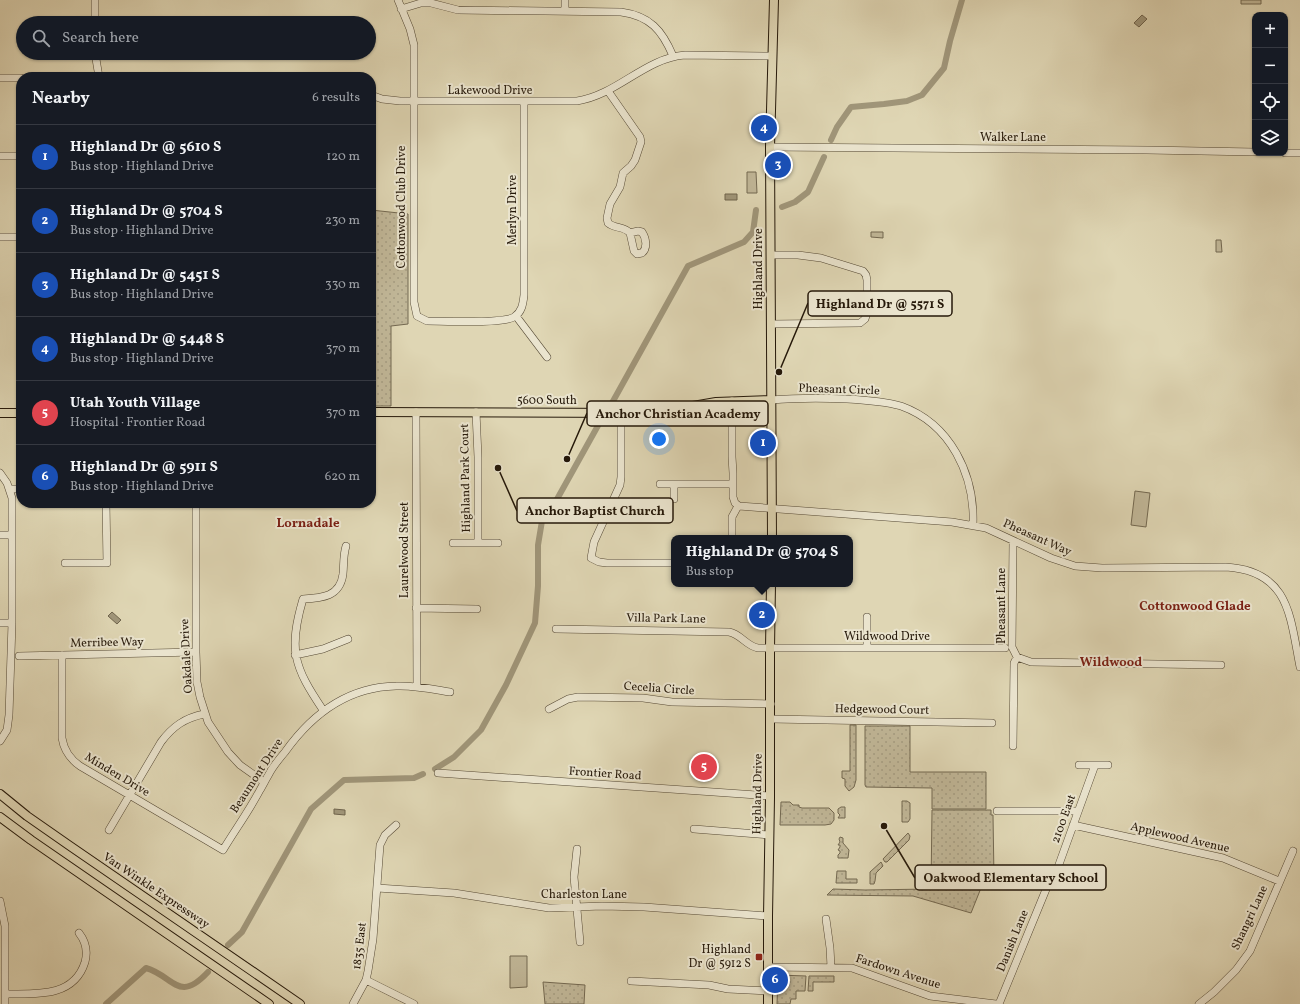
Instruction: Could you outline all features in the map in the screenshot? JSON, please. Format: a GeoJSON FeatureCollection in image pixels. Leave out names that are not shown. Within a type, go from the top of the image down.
{"type":"FeatureCollection","features":[{"type":"Feature","properties":{"kind":"main road","name":"Highland Drive"},"geometry":{"type":"LineString","coordinates":[[772,535],[770,147],[774,0]]}},
{"type":"Feature","properties":{"kind":"main road","name":"5600 South"},"geometry":{"type":"LineString","coordinates":[[376,412],[658,412],[707,403],[771,400]]}},
{"type":"Feature","properties":{"kind":"main road"},"geometry":{"type":"LineString","coordinates":[[0,413],[16,413]]}},
{"type":"Feature","properties":{"kind":"main road","name":"Highland Drive"},"geometry":{"type":"LineString","coordinates":[[768,1004],[771,587]]}},
{"type":"Feature","properties":{"kind":"main road","name":"Van Winkle Expressway"},"geometry":{"type":"LineString","coordinates":[[0,794],[27,816],[300,1004]]}},
{"type":"Feature","properties":{"kind":"main road"},"geometry":{"type":"LineString","coordinates":[[0,817],[36,844],[269,1004]]}},
{"type":"Feature","properties":{"kind":"street"},"geometry":{"type":"LineString","coordinates":[[95,0],[95,16]]}},
{"type":"Feature","properties":{"kind":"street","name":"Cottonwood Club Drive"},"geometry":{"type":"LineString","coordinates":[[398,0],[413,36],[414,302],[417,316],[426,320],[496,321],[509,320],[516,316]]}},
{"type":"Feature","properties":{"kind":"street"},"geometry":{"type":"LineString","coordinates":[[565,0],[565,11]]}},
{"type":"Feature","properties":{"kind":"street"},"geometry":{"type":"LineString","coordinates":[[401,9],[421,3],[431,3],[458,10],[632,13],[642,17],[660,32],[673,56]]}},
{"type":"Feature","properties":{"kind":"street","name":"Lakewood Drive"},"geometry":{"type":"LineString","coordinates":[[376,96],[394,101],[413,102],[578,101],[596,97],[653,64],[673,56],[772,56]]}},
{"type":"Feature","properties":{"kind":"street"},"geometry":{"type":"LineString","coordinates":[[96,60],[99,72]]}},
{"type":"Feature","properties":{"kind":"street"},"geometry":{"type":"LineString","coordinates":[[0,78],[16,78]]}},
{"type":"Feature","properties":{"kind":"street"},"geometry":{"type":"LineString","coordinates":[[608,91],[640,137],[641,142],[635,160],[622,176],[620,187],[612,201],[607,218],[607,222],[610,225],[626,229],[630,233]]}},
{"type":"Feature","properties":{"kind":"street","name":"Merlyn Drive"},"geometry":{"type":"LineString","coordinates":[[516,316],[520,312],[523,302],[524,102]]}},
{"type":"Feature","properties":{"kind":"street","name":"Walker Lane"},"geometry":{"type":"LineString","coordinates":[[770,147],[1252,152]]}},
{"type":"Feature","properties":{"kind":"street"},"geometry":{"type":"LineString","coordinates":[[1288,153],[1300,153]]}},
{"type":"Feature","properties":{"kind":"street"},"geometry":{"type":"LineString","coordinates":[[0,156],[16,156]]}},
{"type":"Feature","properties":{"kind":"street"},"geometry":{"type":"LineString","coordinates":[[0,237],[16,237]]}},
{"type":"Feature","properties":{"kind":"street"},"geometry":{"type":"LineString","coordinates":[[771,255],[798,255],[827,259],[863,271],[868,282],[867,315],[864,321],[860,323],[771,324]]}},
{"type":"Feature","properties":{"kind":"street"},"geometry":{"type":"LineString","coordinates":[[516,316],[547,357]]}},
{"type":"Feature","properties":{"kind":"street","name":"Pheasant Circle"},"geometry":{"type":"LineString","coordinates":[[771,400],[801,398],[878,401],[906,408],[925,419],[948,440],[963,465],[972,498],[973,525]]}},
{"type":"Feature","properties":{"kind":"street"},"geometry":{"type":"LineString","coordinates":[[732,401],[733,484],[734,499],[738,506],[732,517],[732,535]]}},
{"type":"Feature","properties":{"kind":"street","name":"Laurelwood Street"},"geometry":{"type":"LineString","coordinates":[[416,412],[417,687]]}},
{"type":"Feature","properties":{"kind":"street","name":"Highland Park Court"},"geometry":{"type":"LineString","coordinates":[[476,412],[478,457],[478,543]]}},
{"type":"Feature","properties":{"kind":"street"},"geometry":{"type":"LineString","coordinates":[[621,413],[620,485],[594,542],[591,558],[599,562],[607,563],[671,563]]}},
{"type":"Feature","properties":{"kind":"street"},"geometry":{"type":"LineString","coordinates":[[0,473],[10,489],[12,498],[12,624],[8,727],[6,734],[0,741]]}},
{"type":"Feature","properties":{"kind":"street"},"geometry":{"type":"LineString","coordinates":[[660,484],[733,484]]}},
{"type":"Feature","properties":{"kind":"street"},"geometry":{"type":"LineString","coordinates":[[674,484],[674,499]]}},
{"type":"Feature","properties":{"kind":"street"},"geometry":{"type":"LineString","coordinates":[[10,489],[16,489]]}},
{"type":"Feature","properties":{"kind":"street","name":"Pheasant Way"},"geometry":{"type":"LineString","coordinates":[[738,506],[952,522],[973,525],[992,530],[1058,562],[1083,567],[1226,567],[1242,569],[1266,578],[1284,600],[1290,616],[1300,667]]}},
{"type":"Feature","properties":{"kind":"street"},"geometry":{"type":"LineString","coordinates":[[65,563],[107,563],[106,508]]}},
{"type":"Feature","properties":{"kind":"street","name":"Oakdale Drive"},"geometry":{"type":"LineString","coordinates":[[196,508],[197,682],[204,714],[214,734],[228,752],[240,765],[264,782]]}},
{"type":"Feature","properties":{"kind":"street"},"geometry":{"type":"LineString","coordinates":[[0,535],[12,535]]}},
{"type":"Feature","properties":{"kind":"street","name":"Pheasant Lane"},"geometry":{"type":"LineString","coordinates":[[1013,541],[1012,647],[1017,657],[1031,662],[1221,665]]}},
{"type":"Feature","properties":{"kind":"street","name":"Highland Park Court"},"geometry":{"type":"LineString","coordinates":[[453,543],[498,543]]}},
{"type":"Feature","properties":{"kind":"street"},"geometry":{"type":"LineString","coordinates":[[324,710],[306,683],[300,670],[294,640],[303,599],[329,596],[335,591],[341,582],[343,555],[346,546]]}},
{"type":"Feature","properties":{"kind":"street"},"geometry":{"type":"LineString","coordinates":[[416,608],[477,609]]}},
{"type":"Feature","properties":{"kind":"street"},"geometry":{"type":"LineString","coordinates":[[867,617],[867,648]]}},
{"type":"Feature","properties":{"kind":"street"},"geometry":{"type":"LineString","coordinates":[[0,623],[12,624]]}},
{"type":"Feature","properties":{"kind":"street","name":"Villa Park Lane"},"geometry":{"type":"LineString","coordinates":[[556,629],[729,632],[738,635],[752,647],[770,648]]}},
{"type":"Feature","properties":{"kind":"street"},"geometry":{"type":"LineString","coordinates":[[296,655],[324,649],[348,639]]}},
{"type":"Feature","properties":{"kind":"street","name":"Wildwood Drive"},"geometry":{"type":"LineString","coordinates":[[770,648],[1005,648]]}},
{"type":"Feature","properties":{"kind":"street","name":"Merribee Way"},"geometry":{"type":"LineString","coordinates":[[19,656],[196,652]]}},
{"type":"Feature","properties":{"kind":"street","name":"Minden Drive"},"geometry":{"type":"LineString","coordinates":[[62,655],[62,738],[66,752],[76,764],[223,850]]}},
{"type":"Feature","properties":{"kind":"street"},"geometry":{"type":"LineString","coordinates":[[1014,746],[1014,663],[1017,657]]}},
{"type":"Feature","properties":{"kind":"street","name":"Beaumont Drive"},"geometry":{"type":"LineString","coordinates":[[223,850],[270,772],[292,741],[304,727],[324,710],[338,701],[366,690],[394,686],[417,687],[450,692]]}},
{"type":"Feature","properties":{"kind":"street","name":"Cecelia Circle"},"geometry":{"type":"LineString","coordinates":[[549,709],[568,699],[578,697],[643,698],[672,702],[771,704]]}},
{"type":"Feature","properties":{"kind":"street"},"geometry":{"type":"LineString","coordinates":[[109,830],[161,742],[170,730],[193,716],[204,714]]}},
{"type":"Feature","properties":{"kind":"street","name":"Hedgewood Court"},"geometry":{"type":"LineString","coordinates":[[771,719],[992,723]]}},
{"type":"Feature","properties":{"kind":"street"},"geometry":{"type":"LineString","coordinates":[[1079,765],[1108,765]]}},
{"type":"Feature","properties":{"kind":"street","name":"2100 East"},"geometry":{"type":"LineString","coordinates":[[1053,881],[1095,765]]}},
{"type":"Feature","properties":{"kind":"street","name":"Frontier Road"},"geometry":{"type":"LineString","coordinates":[[438,773],[770,796]]}},
{"type":"Feature","properties":{"kind":"street"},"geometry":{"type":"LineString","coordinates":[[997,811],[1078,812]]}},
{"type":"Feature","properties":{"kind":"street","name":"1835 East"},"geometry":{"type":"LineString","coordinates":[[353,1004],[366,980],[371,951],[380,845],[385,835],[396,825]]}},
{"type":"Feature","properties":{"kind":"street","name":"Applewood Avenue"},"geometry":{"type":"LineString","coordinates":[[1073,825],[1223,858],[1279,881]]}},
{"type":"Feature","properties":{"kind":"street"},"geometry":{"type":"LineString","coordinates":[[694,829],[770,835]]}},
{"type":"Feature","properties":{"kind":"street"},"geometry":{"type":"LineString","coordinates":[[577,849],[574,871],[580,942]]}},
{"type":"Feature","properties":{"kind":"street","name":"Shangri Lane"},"geometry":{"type":"LineString","coordinates":[[1199,1004],[1214,992],[1236,970],[1246,956],[1293,851]]}},
{"type":"Feature","properties":{"kind":"street","name":"Danish Lane"},"geometry":{"type":"LineString","coordinates":[[999,1004],[1047,887]]}},
{"type":"Feature","properties":{"kind":"street","name":"Charleston Lane"},"geometry":{"type":"LineString","coordinates":[[377,888],[454,893],[545,908],[614,906],[644,907],[768,916]]}},
{"type":"Feature","properties":{"kind":"street"},"geometry":{"type":"LineString","coordinates":[[0,901],[5,926],[3,944],[5,1004]]}},
{"type":"Feature","properties":{"kind":"street"},"geometry":{"type":"LineString","coordinates":[[826,919],[831,967]]}},
{"type":"Feature","properties":{"kind":"street"},"geometry":{"type":"LineString","coordinates":[[5,994],[45,994],[59,990],[68,984],[80,972],[87,955],[84,939],[79,933]]}},
{"type":"Feature","properties":{"kind":"street","name":"Fardown Avenue"},"geometry":{"type":"LineString","coordinates":[[768,967],[847,967],[926,995],[948,1001],[996,1004]]}},
{"type":"Feature","properties":{"kind":"street"},"geometry":{"type":"LineString","coordinates":[[366,980],[414,1004]]}},
{"type":"Feature","properties":{"kind":"street"},"geometry":{"type":"LineString","coordinates":[[631,981],[709,985],[728,989],[769,991]]}},
{"type":"Feature","properties":{"kind":"shaded area"},"geometry":{"type":"Polygon","coordinates":[[[1241,0],[1261,0],[1261,4],[1241,4],[1241,0]]]}},
{"type":"Feature","properties":{"kind":"shaded area"},"geometry":{"type":"Polygon","coordinates":[[[1142,15],[1147,19],[1139,27],[1134,23],[1142,15]]]}},
{"type":"Feature","properties":{"kind":"shaded area"},"geometry":{"type":"Polygon","coordinates":[[[747,172],[756,172],[757,193],[747,193],[747,172]]]}},
{"type":"Feature","properties":{"kind":"shaded area"},"geometry":{"type":"Polygon","coordinates":[[[725,194],[737,194],[737,200],[725,200],[725,194]]]}},
{"type":"Feature","properties":{"kind":"shaded area"},"geometry":{"type":"Polygon","coordinates":[[[376,211],[408,214],[408,324],[391,326],[391,406],[376,406],[376,211]]]}},
{"type":"Feature","properties":{"kind":"shaded area"},"geometry":{"type":"Polygon","coordinates":[[[871,232],[883,232],[883,238],[871,237],[871,232]]]}},
{"type":"Feature","properties":{"kind":"shaded area"},"geometry":{"type":"Polygon","coordinates":[[[1216,240],[1221,240],[1222,252],[1216,252],[1216,240]]]}},
{"type":"Feature","properties":{"kind":"shaded area"},"geometry":{"type":"Polygon","coordinates":[[[1135,491],[1150,493],[1146,527],[1131,525],[1135,491]]]}},
{"type":"Feature","properties":{"kind":"shaded area"},"geometry":{"type":"Polygon","coordinates":[[[112,612],[121,620],[117,624],[108,616],[112,612]]]}},
{"type":"Feature","properties":{"kind":"shaded area"},"geometry":{"type":"Polygon","coordinates":[[[850,725],[856,725],[856,780],[854,787],[849,791],[845,786],[845,779],[842,778],[842,771],[850,771],[850,725]]]}},
{"type":"Feature","properties":{"kind":"shaded area"},"geometry":{"type":"Polygon","coordinates":[[[865,726],[910,726],[910,772],[986,772],[986,809],[932,809],[932,788],[866,787],[865,726]]]}},
{"type":"Feature","properties":{"kind":"shaded area"},"geometry":{"type":"Polygon","coordinates":[[[902,801],[907,801],[910,803],[910,819],[908,822],[902,822],[902,801]]]}},
{"type":"Feature","properties":{"kind":"shaded area"},"geometry":{"type":"Polygon","coordinates":[[[781,802],[790,802],[793,805],[799,805],[799,807],[802,808],[829,808],[834,813],[834,820],[831,824],[825,825],[780,825],[781,802]]]}},
{"type":"Feature","properties":{"kind":"shaded area"},"geometry":{"type":"Polygon","coordinates":[[[845,807],[845,818],[838,818],[840,815],[838,813],[838,809],[845,807]]]}},
{"type":"Feature","properties":{"kind":"shaded area"},"geometry":{"type":"Polygon","coordinates":[[[334,809],[345,810],[345,815],[334,814],[334,809]]]}},
{"type":"Feature","properties":{"kind":"shaded area"},"geometry":{"type":"Polygon","coordinates":[[[932,810],[991,810],[991,815],[993,815],[994,879],[983,883],[971,913],[913,896],[827,895],[833,889],[931,889],[932,810]]]}},
{"type":"Feature","properties":{"kind":"shaded area"},"geometry":{"type":"Polygon","coordinates":[[[908,833],[910,836],[909,840],[887,862],[885,862],[883,859],[908,833]]]}},
{"type":"Feature","properties":{"kind":"shaded area"},"geometry":{"type":"Polygon","coordinates":[[[840,837],[843,838],[843,843],[849,850],[848,858],[838,858],[840,853],[838,850],[840,845],[838,845],[840,842],[840,837]]]}},
{"type":"Feature","properties":{"kind":"shaded area"},"geometry":{"type":"Polygon","coordinates":[[[881,862],[883,866],[876,873],[874,884],[870,884],[870,872],[881,862]]]}},
{"type":"Feature","properties":{"kind":"shaded area"},"geometry":{"type":"Polygon","coordinates":[[[837,871],[846,871],[846,879],[857,879],[857,883],[836,883],[837,871]]]}},
{"type":"Feature","properties":{"kind":"shaded area"},"geometry":{"type":"Polygon","coordinates":[[[510,956],[527,956],[527,987],[510,988],[510,956]]]}},
{"type":"Feature","properties":{"kind":"shaded area"},"geometry":{"type":"Polygon","coordinates":[[[778,975],[806,976],[805,991],[796,991],[796,999],[791,999],[790,1004],[777,1004],[778,975]]]}},
{"type":"Feature","properties":{"kind":"shaded area"},"geometry":{"type":"Polygon","coordinates":[[[809,976],[834,976],[834,982],[813,982],[813,991],[808,991],[809,976]]]}},
{"type":"Feature","properties":{"kind":"shaded area"},"geometry":{"type":"Polygon","coordinates":[[[543,982],[585,985],[584,1004],[545,1004],[543,982]]]}},
{"type":"Feature","properties":{"kind":"waterway"},"geometry":{"type":"LineString","coordinates":[[831,140],[837,127],[851,107],[907,101],[922,95],[944,68],[962,0]]}},
{"type":"Feature","properties":{"kind":"waterway"},"geometry":{"type":"LineString","coordinates":[[782,207],[795,202],[808,192],[824,157]]}},
{"type":"Feature","properties":{"kind":"waterway"},"geometry":{"type":"LineString","coordinates":[[612,403],[688,266],[744,242],[753,232],[756,210]]}},
{"type":"Feature","properties":{"kind":"waterway"},"geometry":{"type":"LineString","coordinates":[[435,769],[454,757],[481,730],[506,685],[535,623],[538,586],[538,545],[542,521],[556,501],[600,422]]}},
{"type":"Feature","properties":{"kind":"waterway"},"geometry":{"type":"LineString","coordinates":[[228,945],[242,932],[311,809],[344,780],[414,778],[423,774]]}},
{"type":"Feature","properties":{"kind":"waterway"},"geometry":{"type":"LineString","coordinates":[[106,1004],[146,968],[176,985],[183,987],[190,986],[208,972]]}},
{"type":"Feature","properties":{"kind":"place","name":"Highland Dr @ 5448 S"},"geometry":{"type":"Point","coordinates":[764,128]}},
{"type":"Feature","properties":{"kind":"place","name":"Highland Dr @ 5451 S"},"geometry":{"type":"Point","coordinates":[778,165]}},
{"type":"Feature","properties":{"kind":"place","name":"Highland Dr @ 5571 S"},"geometry":{"type":"Point","coordinates":[779,372]}},
{"type":"Feature","properties":{"kind":"place","name":"Highland Dr @ 5610 S"},"geometry":{"type":"Point","coordinates":[763,443]}},
{"type":"Feature","properties":{"kind":"place","name":"Anchor Christian Academy"},"geometry":{"type":"Point","coordinates":[567,459]}},
{"type":"Feature","properties":{"kind":"place","name":"Anchor Baptist Church"},"geometry":{"type":"Point","coordinates":[498,468]}},
{"type":"Feature","properties":{"kind":"place","name":"Highland Dr @ 5704 S"},"geometry":{"type":"Point","coordinates":[762,615]}},
{"type":"Feature","properties":{"kind":"place","name":"Utah Youth Village"},"geometry":{"type":"Point","coordinates":[704,767]}},
{"type":"Feature","properties":{"kind":"place","name":"Oakwood Elementary School"},"geometry":{"type":"Point","coordinates":[884,826]}},
{"type":"Feature","properties":{"kind":"place","name":"Highland Dr @ 5912 S"},"geometry":{"type":"Point","coordinates":[759,957]}},
{"type":"Feature","properties":{"kind":"place","name":"Highland Dr @ 5911 S"},"geometry":{"type":"Point","coordinates":[775,980]}},
{"type":"Feature","properties":{"kind":"district","name":"Lornadale"},"geometry":{"type":"Point","coordinates":[308,524]}},
{"type":"Feature","properties":{"kind":"district","name":"Cottonwood Glade"},"geometry":{"type":"Point","coordinates":[1195,607]}},
{"type":"Feature","properties":{"kind":"district","name":"Wildwood"},"geometry":{"type":"Point","coordinates":[1111,663]}}]}
